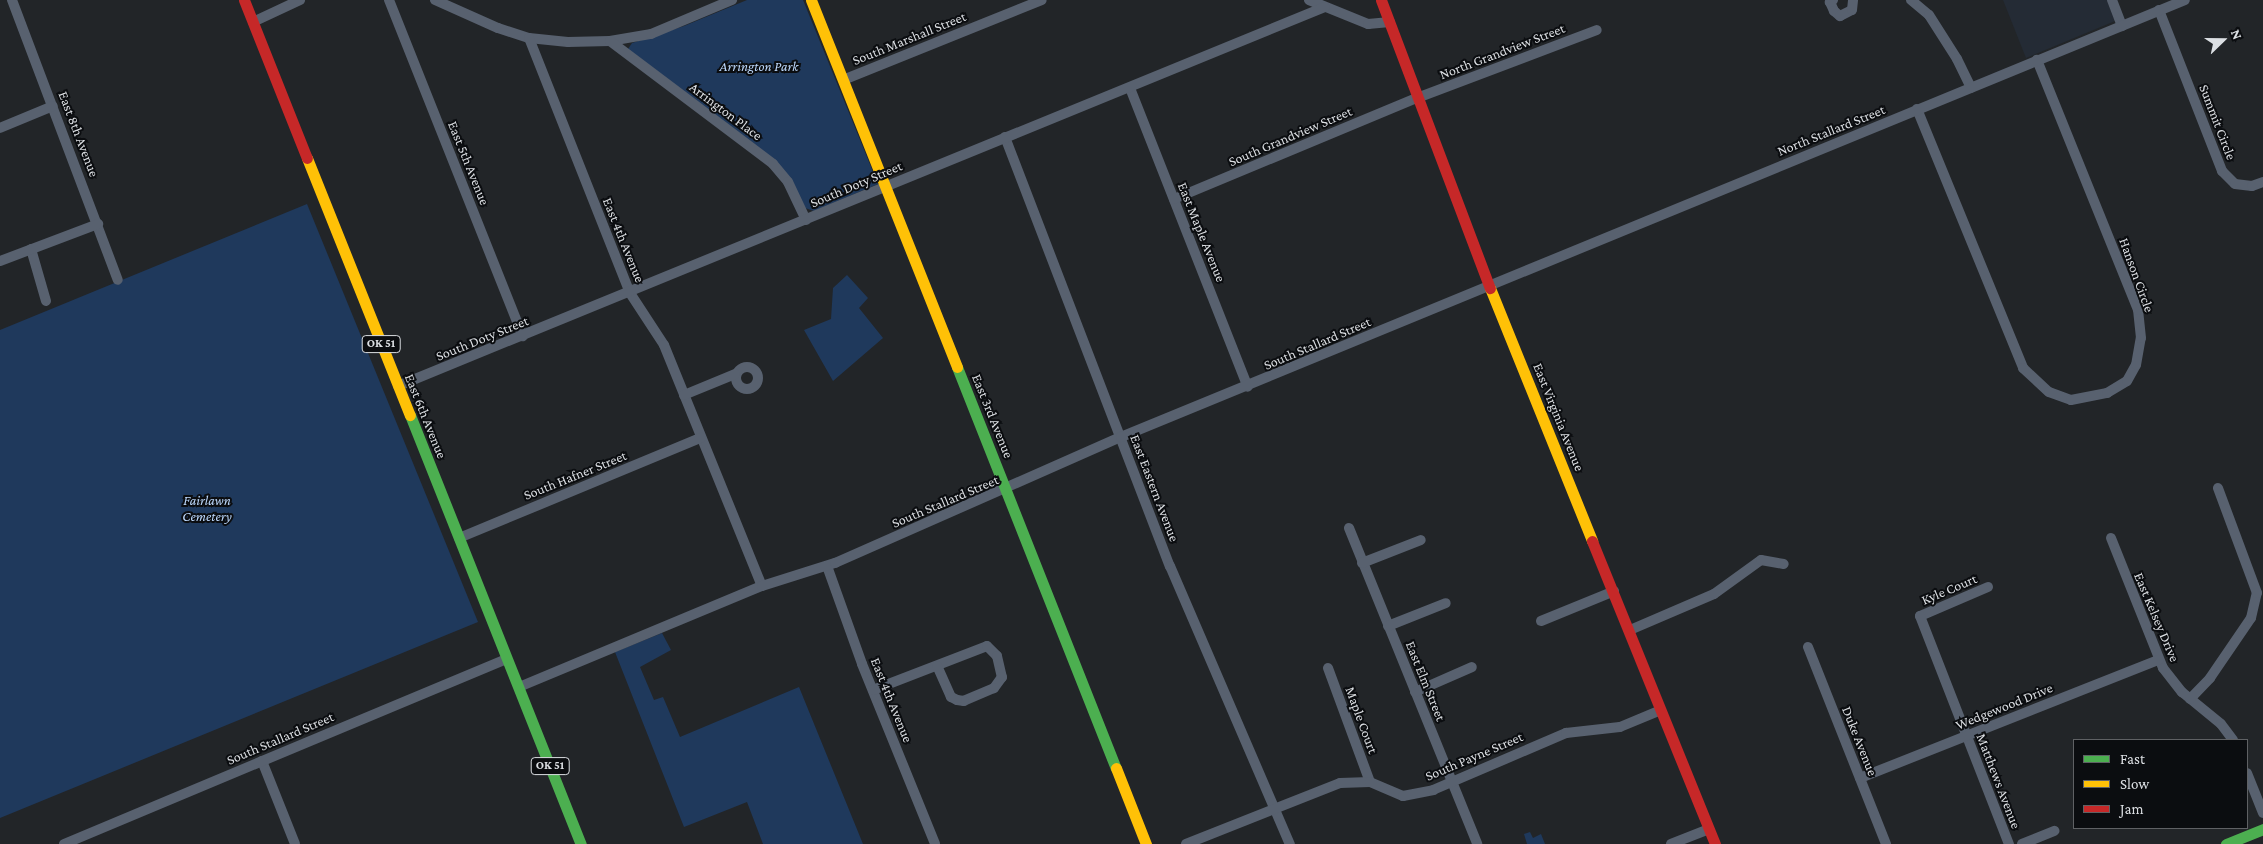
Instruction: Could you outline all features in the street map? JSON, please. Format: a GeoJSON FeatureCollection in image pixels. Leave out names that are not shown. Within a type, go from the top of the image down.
{"type":"FeatureCollection","features":[{"type":"Feature","properties":{"kind":"street","name":"East 8th Avenue"},"geometry":{"type":"LineString","coordinates":[[12,0],[118,280]]}},
{"type":"Feature","properties":{"kind":"street","name":"East 6th Avenue"},"geometry":{"type":"LineString","coordinates":[[244,0],[581,844]]}},
{"type":"Feature","properties":{"kind":"street"},"geometry":{"type":"LineString","coordinates":[[253,22],[300,0]]}},
{"type":"Feature","properties":{"kind":"street","name":"East 5th Avenue"},"geometry":{"type":"LineString","coordinates":[[389,0],[523,336]]}},
{"type":"Feature","properties":{"kind":"street"},"geometry":{"type":"LineString","coordinates":[[441,1],[528,38],[568,42],[610,41],[651,34],[732,0]]}},
{"type":"Feature","properties":{"kind":"street","name":"East 3rd Avenue"},"geometry":{"type":"LineString","coordinates":[[811,0],[1146,844]]}},
{"type":"Feature","properties":{"kind":"street","name":"South Marshall Street"},"geometry":{"type":"LineString","coordinates":[[843,80],[1042,0]]}},
{"type":"Feature","properties":{"kind":"street"},"geometry":{"type":"LineString","coordinates":[[1308,0],[1368,24],[1390,22]]}},
{"type":"Feature","properties":{"kind":"street","name":"East Virginia Avenue"},"geometry":{"type":"LineString","coordinates":[[1381,0],[1489,286],[1630,630],[1715,844]]}},
{"type":"Feature","properties":{"kind":"street"},"geometry":{"type":"LineString","coordinates":[[1832,0],[1830,2],[1834,11],[1840,16],[1852,10],[1853,0]]}},
{"type":"Feature","properties":{"kind":"street"},"geometry":{"type":"LineString","coordinates":[[1911,0],[1929,14],[1957,59],[1971,88]]}},
{"type":"Feature","properties":{"kind":"street"},"geometry":{"type":"LineString","coordinates":[[2112,0],[2122,26]]}},
{"type":"Feature","properties":{"kind":"street","name":"North Stallard Street"},"geometry":{"type":"LineString","coordinates":[[1489,286],[2185,0]]}},
{"type":"Feature","properties":{"kind":"street","name":"South Doty Street"},"geometry":{"type":"LineString","coordinates":[[398,386],[630,293],[885,186],[1130,88],[1325,7]]}},
{"type":"Feature","properties":{"kind":"street","name":"Summit Circle"},"geometry":{"type":"LineString","coordinates":[[2159,10],[2222,171],[2235,184],[2252,186],[2263,182]]}},
{"type":"Feature","properties":{"kind":"street","name":"North Grandview Street"},"geometry":{"type":"LineString","coordinates":[[1417,98],[1597,30]]}},
{"type":"Feature","properties":{"kind":"street","name":"East 4th Avenue"},"geometry":{"type":"LineString","coordinates":[[528,38],[630,293],[664,346],[762,586]]}},
{"type":"Feature","properties":{"kind":"street","name":"Arrington Place"},"geometry":{"type":"LineString","coordinates":[[610,41],[773,164],[788,182],[806,220]]}},
{"type":"Feature","properties":{"kind":"street","name":"Hanson Circle"},"geometry":{"type":"LineString","coordinates":[[1917,109],[2023,368],[2049,392],[2071,400],[2106,394],[2127,381],[2136,365],[2141,338],[2138,310],[2037,60]]}},
{"type":"Feature","properties":{"kind":"street","name":"East Maple Avenue"},"geometry":{"type":"LineString","coordinates":[[1130,88],[1248,387]]}},
{"type":"Feature","properties":{"kind":"street","name":"South Grandview Street"},"geometry":{"type":"LineString","coordinates":[[1174,199],[1417,98]]}},
{"type":"Feature","properties":{"kind":"street"},"geometry":{"type":"LineString","coordinates":[[0,128],[53,106]]}},
{"type":"Feature","properties":{"kind":"street","name":"East Eastern Avenue"},"geometry":{"type":"LineString","coordinates":[[1006,137],[1170,566],[1290,844]]}},
{"type":"Feature","properties":{"kind":"street"},"geometry":{"type":"LineString","coordinates":[[0,261],[98,224]]}},
{"type":"Feature","properties":{"kind":"street"},"geometry":{"type":"LineString","coordinates":[[31,249],[46,301]]}},
{"type":"Feature","properties":{"kind":"street","name":"South Stallard Street"},"geometry":{"type":"LineString","coordinates":[[519,687],[762,586],[827,566],[1007,490],[1121,438],[1489,286]]}},
{"type":"Feature","properties":{"kind":"street"},"geometry":{"type":"LineString","coordinates":[[684,395],[735,374]]}},
{"type":"Feature","properties":{"kind":"street","name":"South Hafner Street"},"geometry":{"type":"LineString","coordinates":[[458,538],[701,438]]}},
{"type":"Feature","properties":{"kind":"street"},"geometry":{"type":"LineString","coordinates":[[2190,699],[2220,662],[2259,607],[2251,572],[2218,488]]}},
{"type":"Feature","properties":{"kind":"street","name":"East Elm Street"},"geometry":{"type":"LineString","coordinates":[[1349,528],[1477,844]]}},
{"type":"Feature","properties":{"kind":"street","name":"East Kelsey Drive"},"geometry":{"type":"LineString","coordinates":[[2111,538],[2158,660],[2175,685],[2221,724],[2232,739]]}},
{"type":"Feature","properties":{"kind":"street"},"geometry":{"type":"LineString","coordinates":[[1362,562],[1421,540]]}},
{"type":"Feature","properties":{"kind":"street"},"geometry":{"type":"LineString","coordinates":[[1630,630],[1714,594],[1760,560],[1784,564]]}},
{"type":"Feature","properties":{"kind":"street","name":"East 4th Avenue"},"geometry":{"type":"LineString","coordinates":[[827,566],[873,690],[935,844]]}},
{"type":"Feature","properties":{"kind":"street","name":"Kyle Court"},"geometry":{"type":"LineString","coordinates":[[1920,616],[1988,587]]}},
{"type":"Feature","properties":{"kind":"street"},"geometry":{"type":"LineString","coordinates":[[1541,621],[1614,591]]}},
{"type":"Feature","properties":{"kind":"street"},"geometry":{"type":"LineString","coordinates":[[1388,626],[1446,603]]}},
{"type":"Feature","properties":{"kind":"street","name":"Matthews Avenue"},"geometry":{"type":"LineString","coordinates":[[1920,616],[2009,844]]}},
{"type":"Feature","properties":{"kind":"street"},"geometry":{"type":"LineString","coordinates":[[873,690],[937,666],[991,647],[1001,667],[1002,677],[994,688],[964,701],[957,700],[951,697],[937,666]]}},
{"type":"Feature","properties":{"kind":"street","name":"Duke Avenue"},"geometry":{"type":"LineString","coordinates":[[1808,647],[1886,844]]}},
{"type":"Feature","properties":{"kind":"street","name":"South Stallard Street"},"geometry":{"type":"LineString","coordinates":[[64,844],[507,659]]}},
{"type":"Feature","properties":{"kind":"street","name":"Wedgewood Drive"},"geometry":{"type":"LineString","coordinates":[[1860,778],[2158,660]]}},
{"type":"Feature","properties":{"kind":"street"},"geometry":{"type":"LineString","coordinates":[[1415,692],[1472,667]]}},
{"type":"Feature","properties":{"kind":"street","name":"Maple Court"},"geometry":{"type":"LineString","coordinates":[[1328,668],[1370,782]]}},
{"type":"Feature","properties":{"kind":"street","name":"South Payne Street"},"geometry":{"type":"LineString","coordinates":[[1186,844],[1340,783],[1370,782],[1403,796],[1433,790],[1566,733],[1620,727],[1662,710]]}},
{"type":"Feature","properties":{"kind":"street"},"geometry":{"type":"LineString","coordinates":[[262,761],[296,844]]}},
{"type":"Feature","properties":{"kind":"street"},"geometry":{"type":"LineString","coordinates":[[2248,776],[2263,814]]}},
{"type":"Feature","properties":{"kind":"street"},"geometry":{"type":"LineString","coordinates":[[1671,844],[1709,829]]}},
{"type":"Feature","properties":{"kind":"street"},"geometry":{"type":"LineString","coordinates":[[2226,844],[2263,829]]}},
{"type":"Feature","properties":{"kind":"street"},"geometry":{"type":"LineString","coordinates":[[2022,844],[2055,831]]}},
{"type":"Feature","properties":{"kind":"shaded area"},"geometry":{"type":"Polygon","coordinates":[[[2003,0],[2107,0],[2115,21],[2026,58],[2003,0]]]}},
{"type":"Feature","properties":{"kind":"green space","name":"Arrington Park"},"geometry":{"type":"Polygon","coordinates":[[[747,0],[803,0],[878,184],[814,211],[805,208],[776,161],[628,49],[632,43],[684,26],[747,0]]]}},
{"type":"Feature","properties":{"kind":"green space","name":"Fairlawn Cemetery"},"geometry":{"type":"Polygon","coordinates":[[[307,204],[478,622],[0,818],[0,330],[307,204]]]}},
{"type":"Feature","properties":{"kind":"green space"},"geometry":{"type":"Polygon","coordinates":[[[847,275],[868,298],[859,308],[883,338],[833,381],[804,330],[831,319],[833,288],[847,275]]]}},
{"type":"Feature","properties":{"kind":"green space"},"geometry":{"type":"Polygon","coordinates":[[[662,633],[671,650],[640,667],[654,700],[663,697],[680,737],[799,687],[863,844],[763,844],[747,802],[684,827],[615,652],[662,633]]]}},
{"type":"Feature","properties":{"kind":"green space"},"geometry":{"type":"Polygon","coordinates":[[[1530,832],[1533,838],[1541,834],[1545,844],[1527,844],[1524,834],[1530,832]]]}},
{"type":"Feature","properties":{"kind":"traffic: fast"},"geometry":{"type":"LineString","coordinates":[[957,367],[1116,768]]}},
{"type":"Feature","properties":{"kind":"traffic: fast"},"geometry":{"type":"LineString","coordinates":[[410,415],[581,844]]}},
{"type":"Feature","properties":{"kind":"traffic: fast"},"geometry":{"type":"LineString","coordinates":[[2226,844],[2263,829]]}},
{"type":"Feature","properties":{"kind":"traffic: slow"},"geometry":{"type":"LineString","coordinates":[[811,0],[957,367]]}},
{"type":"Feature","properties":{"kind":"traffic: slow"},"geometry":{"type":"LineString","coordinates":[[307,158],[410,415]]}},
{"type":"Feature","properties":{"kind":"traffic: slow"},"geometry":{"type":"LineString","coordinates":[[1490,288],[1592,541]]}},
{"type":"Feature","properties":{"kind":"traffic: slow"},"geometry":{"type":"LineString","coordinates":[[1116,768],[1146,844]]}},
{"type":"Feature","properties":{"kind":"traffic: jam"},"geometry":{"type":"LineString","coordinates":[[244,0],[307,158]]}},
{"type":"Feature","properties":{"kind":"traffic: jam"},"geometry":{"type":"LineString","coordinates":[[1381,0],[1490,288]]}},
{"type":"Feature","properties":{"kind":"traffic: jam"},"geometry":{"type":"LineString","coordinates":[[1592,541],[1715,844]]}}]}
